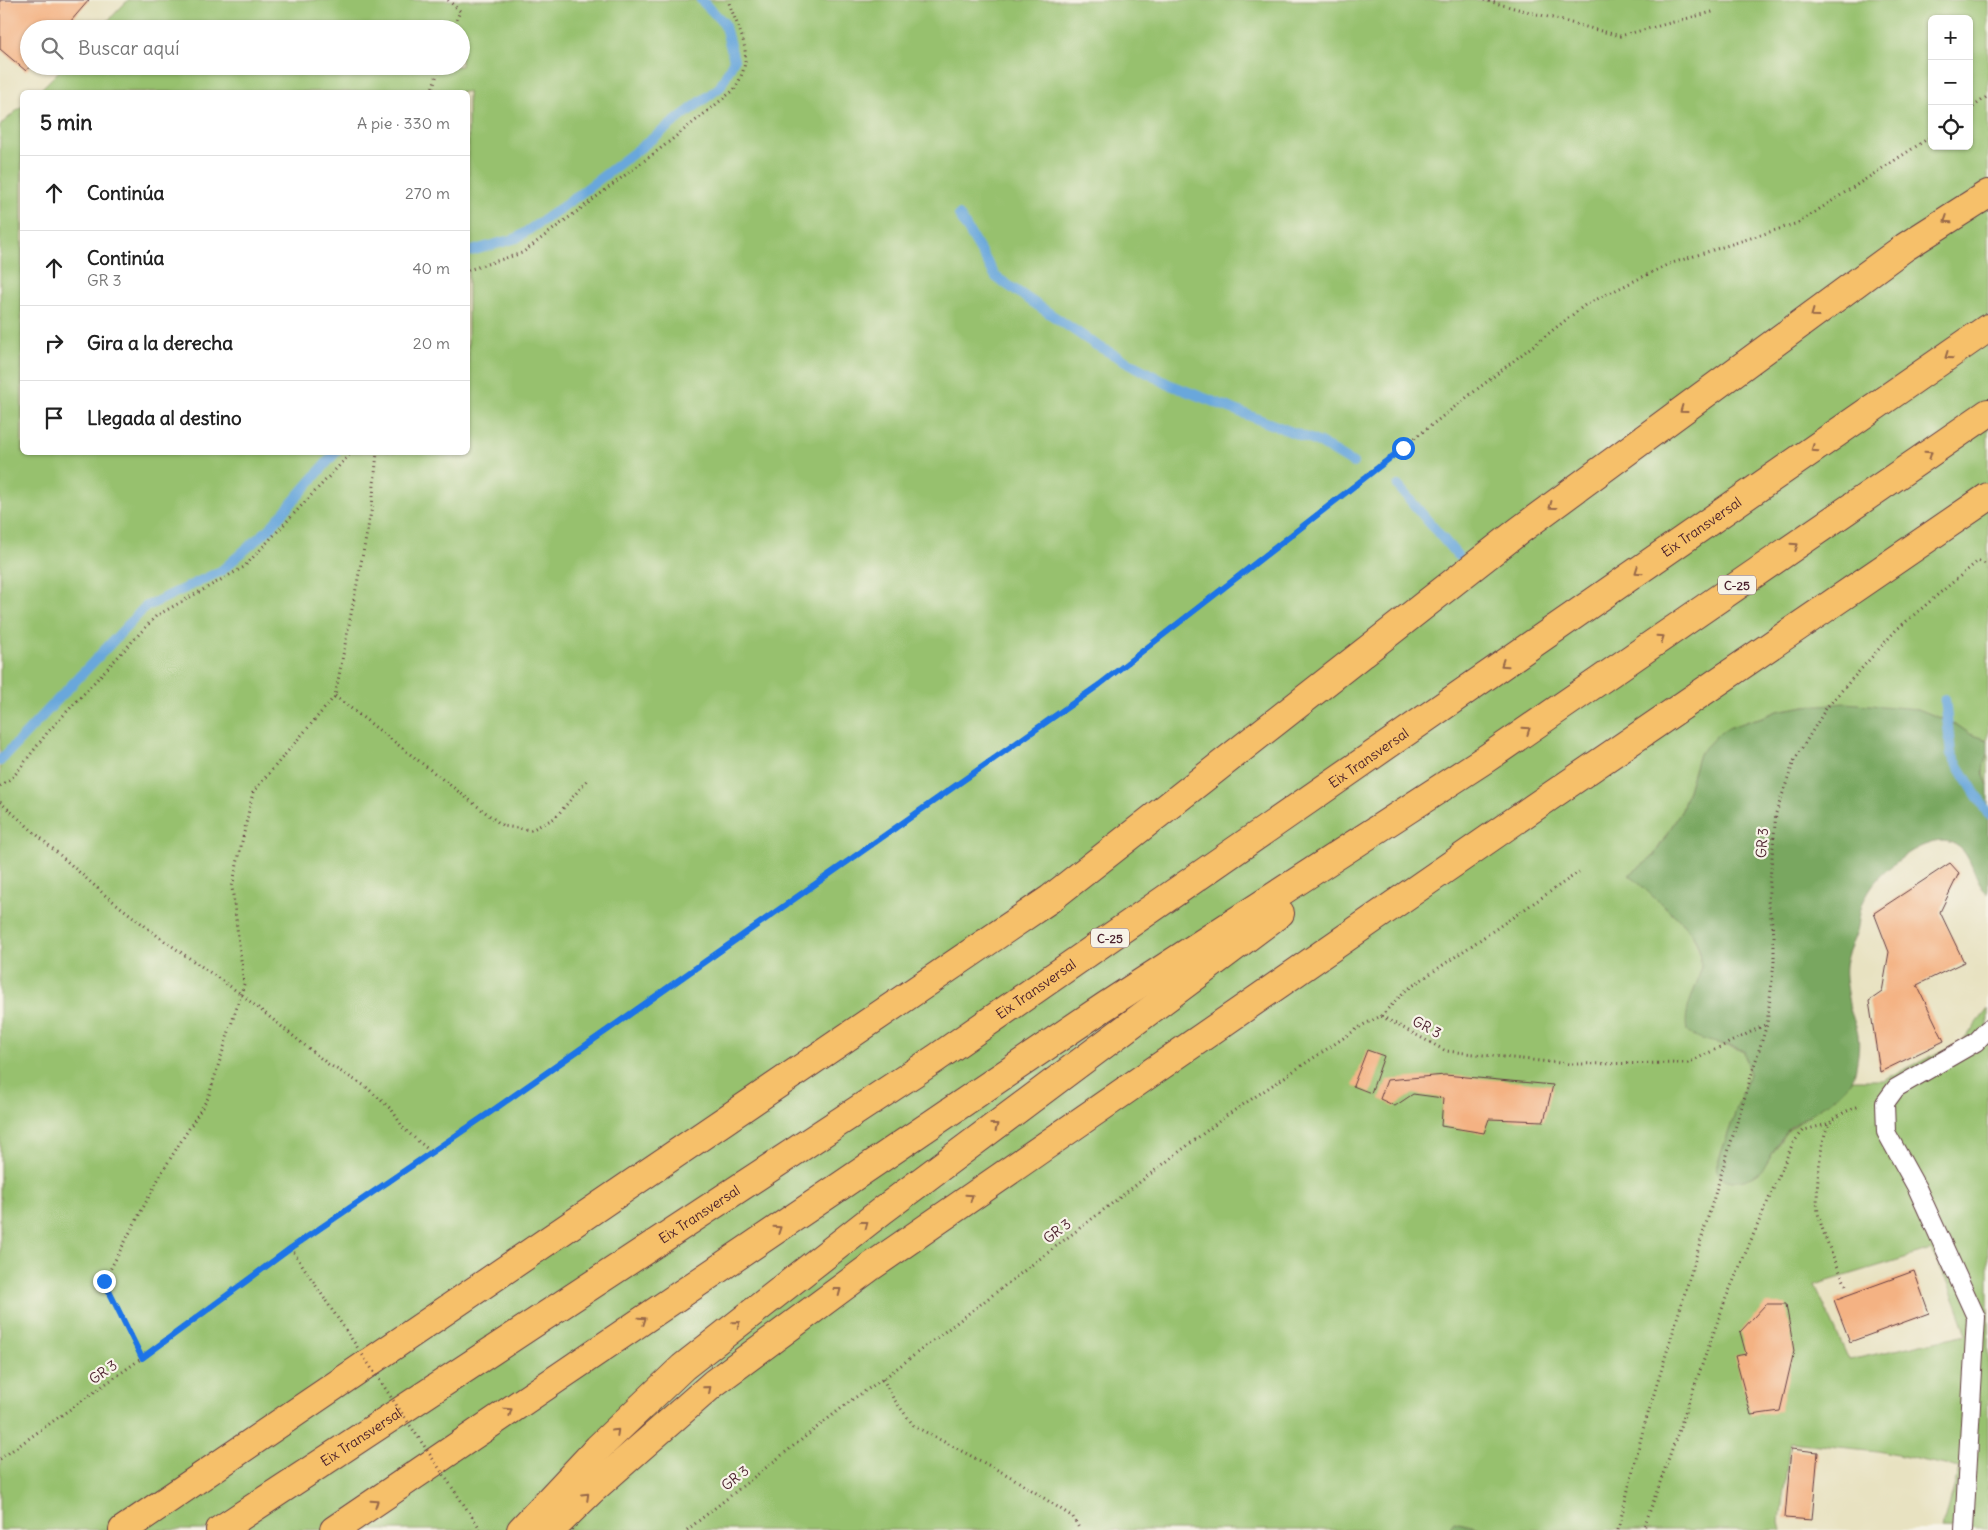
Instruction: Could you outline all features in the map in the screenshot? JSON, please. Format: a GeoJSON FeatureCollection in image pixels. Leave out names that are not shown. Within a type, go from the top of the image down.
{"type":"FeatureCollection","features":[{"type":"Feature","properties":{"kind":"highway"},"geometry":{"type":"LineString","coordinates":[[123,1530],[1050,899],[1520,530],[1905,247],[1988,194]]}},
{"type":"Feature","properties":{"kind":"highway","name":"Eix Transversal"},"geometry":{"type":"LineString","coordinates":[[220,1530],[935,1059],[1988,328]]}},
{"type":"Feature","properties":{"kind":"highway","name":"C-25"},"geometry":{"type":"LineString","coordinates":[[334,1530],[1104,1007],[1487,758],[1988,413]]}},
{"type":"Feature","properties":{"kind":"highway"},"geometry":{"type":"LineString","coordinates":[[551,1530],[591,1490],[714,1383],[869,1268],[1514,821],[1988,497]]}},
{"type":"Feature","properties":{"kind":"highway"},"geometry":{"type":"LineString","coordinates":[[521,1530],[598,1448],[682,1367],[697,1355],[891,1204],[1487,758]]}},
{"type":"Feature","properties":{"kind":"lane"},"geometry":{"type":"LineString","coordinates":[[1964,1530],[1976,1317],[1917,1188],[1886,1132],[1886,1103],[1896,1088],[1976,1042],[1988,1029]]}},
{"type":"Feature","properties":{"kind":"path"},"geometry":{"type":"LineString","coordinates":[[448,0],[460,11],[456,20]]}},
{"type":"Feature","properties":{"kind":"path"},"geometry":{"type":"LineString","coordinates":[[470,269],[522,253],[665,145],[734,90],[739,82],[746,56],[746,47],[728,0]]}},
{"type":"Feature","properties":{"kind":"path"},"geometry":{"type":"LineString","coordinates":[[1484,0],[1620,36],[1716,11]]}},
{"type":"Feature","properties":{"kind":"path"},"geometry":{"type":"LineString","coordinates":[[432,90],[437,75]]}},
{"type":"Feature","properties":{"kind":"path"},"geometry":{"type":"LineString","coordinates":[[1973,107],[1988,96]]}},
{"type":"Feature","properties":{"kind":"path","name":"GR 3"},"geometry":{"type":"LineString","coordinates":[[0,1459],[142,1358],[291,1248],[1099,685],[1585,305],[1669,264],[1798,223],[1928,139]]}},
{"type":"Feature","properties":{"kind":"path"},"geometry":{"type":"LineString","coordinates":[[0,786],[14,776],[47,733],[156,616],[244,567],[349,455]]}},
{"type":"Feature","properties":{"kind":"path"},"geometry":{"type":"LineString","coordinates":[[142,1358],[104,1281],[162,1172],[208,1098],[244,984],[232,887],[253,792],[335,696],[372,507],[377,455]]}},
{"type":"Feature","properties":{"kind":"path","name":"GR 3"},"geometry":{"type":"LineString","coordinates":[[688,1530],[853,1399],[883,1379],[1226,1116],[1363,1025],[1381,1016],[1446,1051],[1569,1064],[1688,1063],[1767,1024],[1774,963],[1774,934],[1768,901],[1776,813],[1794,761],[1828,707],[1896,630],[1978,561],[1988,564]]}},
{"type":"Feature","properties":{"kind":"path"},"geometry":{"type":"LineString","coordinates":[[335,696],[504,826],[531,830],[555,818],[589,778]]}},
{"type":"Feature","properties":{"kind":"path"},"geometry":{"type":"LineString","coordinates":[[0,802],[105,895],[159,937],[241,994],[328,1064],[365,1086],[392,1110],[404,1129],[431,1152]]}},
{"type":"Feature","properties":{"kind":"path"},"geometry":{"type":"LineString","coordinates":[[1381,1016],[1405,991],[1579,872]]}},
{"type":"Feature","properties":{"kind":"path"},"geometry":{"type":"LineString","coordinates":[[1618,1530],[1643,1430],[1767,1024]]}},
{"type":"Feature","properties":{"kind":"path"},"geometry":{"type":"LineString","coordinates":[[1643,1530],[1726,1298],[1794,1143],[1804,1130],[1828,1124],[1840,1115],[1858,1107],[1886,1103]]}},
{"type":"Feature","properties":{"kind":"path"},"geometry":{"type":"LineString","coordinates":[[1828,1124],[1822,1145],[1817,1189],[1818,1215],[1846,1285]]}},
{"type":"Feature","properties":{"kind":"path"},"geometry":{"type":"LineString","coordinates":[[291,1248],[481,1530]]}},
{"type":"Feature","properties":{"kind":"path"},"geometry":{"type":"LineString","coordinates":[[883,1379],[914,1426],[1013,1478],[1073,1517],[1080,1530]]}},
{"type":"Feature","properties":{"kind":"green space"},"geometry":{"type":"Polygon","coordinates":[[[128,0],[1988,0],[1988,740],[1970,734],[1957,725],[1918,709],[1806,706],[1777,711],[1748,721],[1699,754],[1682,810],[1652,858],[1629,875],[1674,914],[1692,936],[1698,948],[1701,961],[1699,976],[1693,993],[1714,1042],[1744,1051],[1749,1074],[1717,1165],[1745,1179],[1765,1166],[1785,1133],[1834,1097],[1852,1080],[1883,1080],[1963,1041],[1988,1009],[1988,1530],[1943,1529],[1959,1468],[1878,1451],[1790,1442],[1780,1521],[1782,1530],[1488,1530],[1454,1522],[1448,1530],[0,1530],[0,125],[20,108],[20,455],[470,455],[470,90],[40,90],[55,75],[470,75],[470,20],[109,20],[128,0]],[[1931,1250],[1815,1285],[1849,1360],[1967,1334],[1948,1282],[1931,1250]]]}},
{"type":"Feature","properties":{"kind":"green space"},"geometry":{"type":"Polygon","coordinates":[[[1846,703],[1918,709],[1957,725],[1970,734],[1988,740],[1988,753],[1983,772],[1988,785],[1988,894],[1978,881],[1965,853],[1959,847],[1947,841],[1935,842],[1916,849],[1899,860],[1879,878],[1864,900],[1857,931],[1845,964],[1845,979],[1850,1009],[1858,1032],[1859,1043],[1855,1072],[1851,1080],[1837,1096],[1790,1128],[1779,1141],[1765,1166],[1754,1176],[1741,1181],[1727,1180],[1716,1172],[1749,1074],[1744,1051],[1707,1041],[1687,1031],[1688,1008],[1700,972],[1701,959],[1699,947],[1686,927],[1629,875],[1652,858],[1660,846],[1682,810],[1699,754],[1720,732],[1777,711],[1806,706],[1846,703]]]}},
{"type":"Feature","properties":{"kind":"green space"},"geometry":{"type":"Polygon","coordinates":[[[1988,754],[1988,785],[1985,777],[1984,761],[1988,754]]]}},
{"type":"Feature","properties":{"kind":"green space"},"geometry":{"type":"Polygon","coordinates":[[[1454,1522],[1488,1530],[1448,1530],[1454,1522]]]}},
{"type":"Feature","properties":{"kind":"building"},"geometry":{"type":"Polygon","coordinates":[[[0,0],[89,0],[72,20],[20,20],[20,66],[0,49],[0,0]]]}},
{"type":"Feature","properties":{"kind":"building"},"geometry":{"type":"Polygon","coordinates":[[[1950,863],[1959,873],[1940,912],[1964,962],[1917,985],[1944,1041],[1880,1072],[1869,1001],[1882,992],[1889,952],[1874,913],[1950,863]]]}},
{"type":"Feature","properties":{"kind":"building"},"geometry":{"type":"Polygon","coordinates":[[[1367,1050],[1384,1056],[1371,1093],[1353,1086],[1367,1050]]]}},
{"type":"Feature","properties":{"kind":"building"},"geometry":{"type":"Polygon","coordinates":[[[1445,1075],[1553,1085],[1544,1121],[1489,1119],[1484,1133],[1441,1126],[1443,1098],[1413,1094],[1395,1106],[1380,1099],[1387,1080],[1445,1075]]]}},
{"type":"Feature","properties":{"kind":"building"},"geometry":{"type":"Polygon","coordinates":[[[1914,1271],[1929,1313],[1850,1342],[1834,1300],[1914,1271]]]}},
{"type":"Feature","properties":{"kind":"building"},"geometry":{"type":"Polygon","coordinates":[[[1766,1304],[1786,1304],[1794,1351],[1780,1411],[1751,1415],[1735,1356],[1746,1354],[1740,1332],[1766,1304]]]}},
{"type":"Feature","properties":{"kind":"building"},"geometry":{"type":"Polygon","coordinates":[[[1791,1449],[1818,1452],[1812,1520],[1785,1518],[1791,1449]]]}},
{"type":"Feature","properties":{"kind":"waterway"},"geometry":{"type":"LineString","coordinates":[[470,251],[517,238],[568,203],[720,87],[734,60],[724,23],[701,0]]}},
{"type":"Feature","properties":{"kind":"waterway"},"geometry":{"type":"LineString","coordinates":[[959,215],[996,277],[1096,345],[1168,384],[1320,443],[1353,463]]}},
{"type":"Feature","properties":{"kind":"waterway"},"geometry":{"type":"LineString","coordinates":[[0,761],[145,607],[221,571],[270,528],[333,455]]}},
{"type":"Feature","properties":{"kind":"waterway"},"geometry":{"type":"LineString","coordinates":[[1398,486],[1457,555]]}},
{"type":"Feature","properties":{"kind":"waterway"},"geometry":{"type":"LineString","coordinates":[[1945,699],[1951,754],[1988,814]]}},
{"type":"Feature","properties":{"kind":"route"},"geometry":{"type":"LineString","coordinates":[[104,1281],[142,1358],[291,1248],[492,1111],[1099,685],[1403,448]]}}]}
